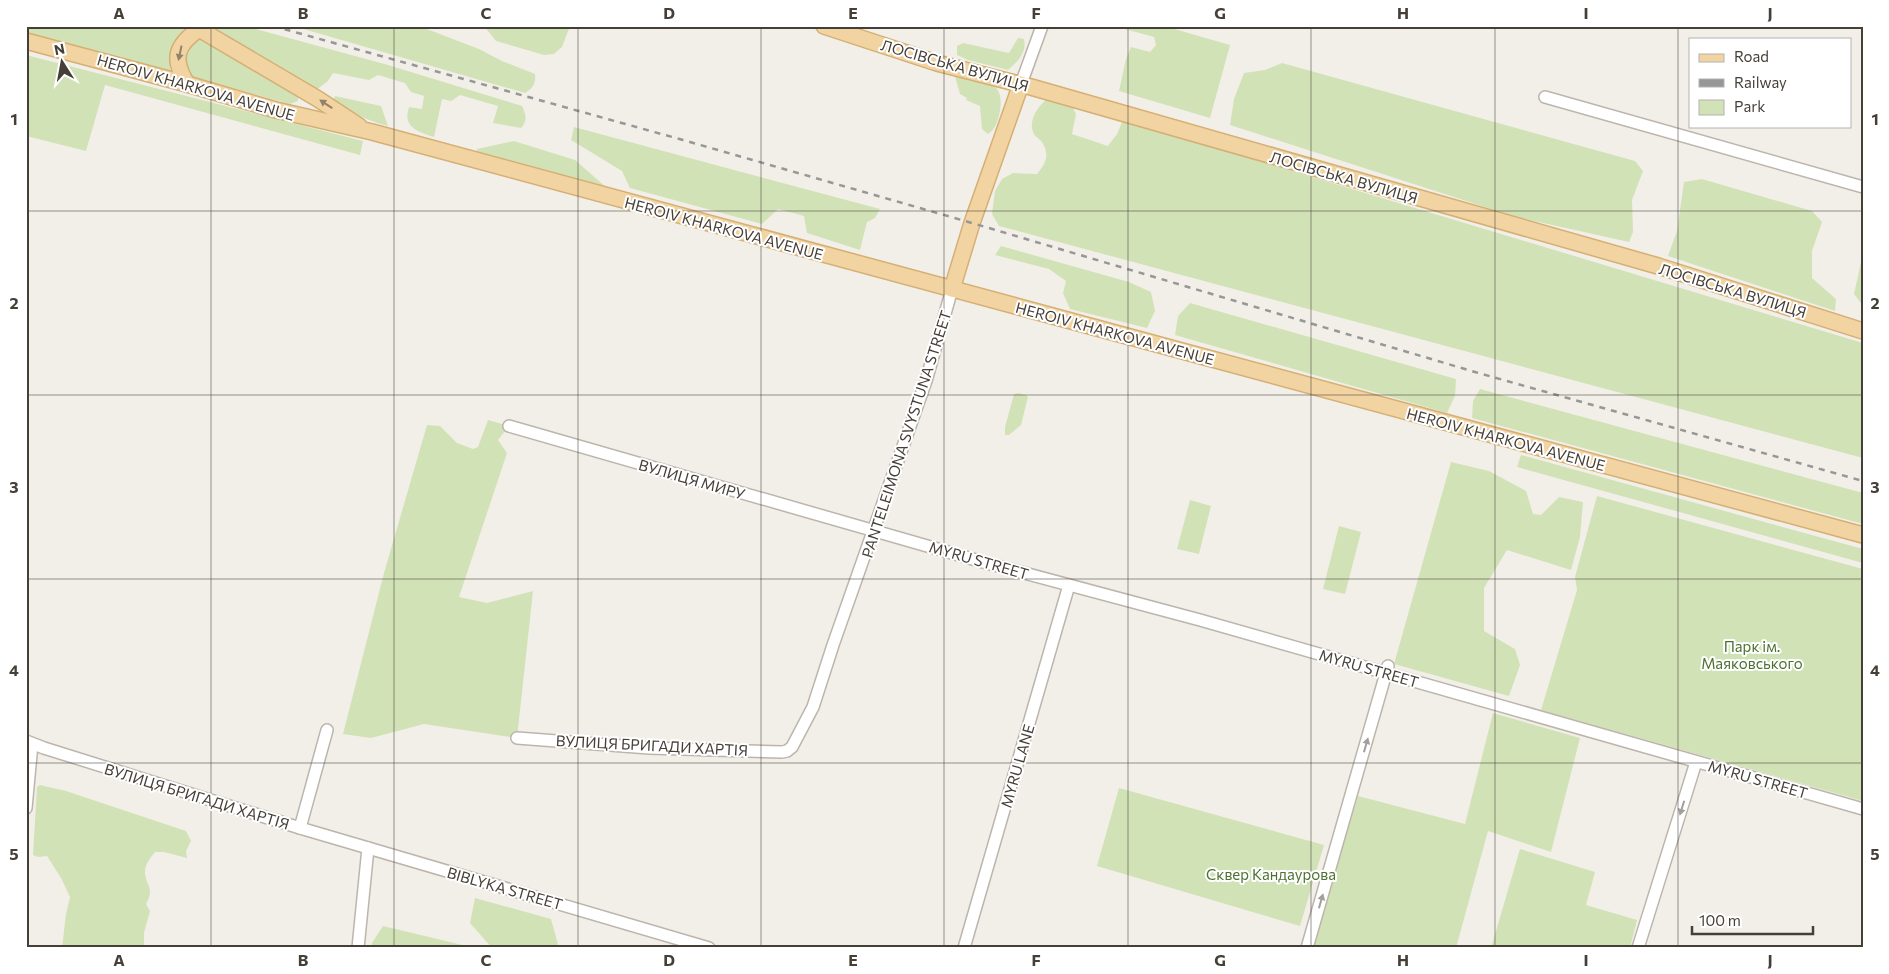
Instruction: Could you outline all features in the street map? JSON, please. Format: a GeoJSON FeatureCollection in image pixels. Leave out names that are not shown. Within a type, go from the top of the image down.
{"type":"FeatureCollection","features":[{"type":"Feature","properties":{"kind":"main road","name":"ЛОСІВСЬКА ВУЛИЦЯ"},"geometry":{"type":"LineString","coordinates":[[824,26],[937,63],[1021,84],[1658,266],[1863,331]]}},
{"type":"Feature","properties":{"kind":"main road"},"geometry":{"type":"LineString","coordinates":[[187,84],[177,59],[179,51],[196,28]]}},
{"type":"Feature","properties":{"kind":"main road","name":"HEROIV KHARKOVA AVENUE"},"geometry":{"type":"LineString","coordinates":[[196,28],[299,88],[367,131]]}},
{"type":"Feature","properties":{"kind":"main road","name":"HEROIV KHARKOVA AVENUE"},"geometry":{"type":"LineString","coordinates":[[26,42],[187,84],[276,110],[367,131],[1863,535]]}},
{"type":"Feature","properties":{"kind":"main road","name":"PANTELEIMONA SVYSTUNA STREET"},"geometry":{"type":"LineString","coordinates":[[952,289],[972,223],[1021,84]]}},
{"type":"Feature","properties":{"kind":"main road"},"geometry":{"type":"LineString","coordinates":[[276,110],[299,106],[302,98],[299,88]]}},
{"type":"Feature","properties":{"kind":"street","name":"PANTELEIMONA SVYSTUNA STREET"},"geometry":{"type":"LineString","coordinates":[[1021,84],[1042,26]]}},
{"type":"Feature","properties":{"kind":"street"},"geometry":{"type":"LineString","coordinates":[[1545,97],[1863,187]]}},
{"type":"Feature","properties":{"kind":"street","name":"PANTELEIMONA SVYSTUNA STREET"},"geometry":{"type":"LineString","coordinates":[[787,751],[792,747],[813,707],[926,381],[952,289]]}},
{"type":"Feature","properties":{"kind":"street","name":"ВУЛИЦЯ МИРУ"},"geometry":{"type":"LineString","coordinates":[[509,426],[875,530]]}},
{"type":"Feature","properties":{"kind":"street","name":"MYRU STREET"},"geometry":{"type":"LineString","coordinates":[[875,530],[983,562],[1388,670],[1696,762],[1863,809]]}},
{"type":"Feature","properties":{"kind":"street","name":"MYRU LANE"},"geometry":{"type":"LineString","coordinates":[[964,948],[1069,585]]}},
{"type":"Feature","properties":{"kind":"street"},"geometry":{"type":"LineString","coordinates":[[1307,948],[1388,670]]}},
{"type":"Feature","properties":{"kind":"street","name":"ВУЛИЦЯ БРИГАДИ ХАРТІЯ"},"geometry":{"type":"LineString","coordinates":[[29,742],[300,828],[328,730]]}},
{"type":"Feature","properties":{"kind":"street","name":"ВУЛИЦЯ БРИГАДИ ХАРТІЯ"},"geometry":{"type":"LineString","coordinates":[[518,738],[649,748],[787,751]]}},
{"type":"Feature","properties":{"kind":"street"},"geometry":{"type":"LineString","coordinates":[[26,808],[29,742]]}},
{"type":"Feature","properties":{"kind":"street"},"geometry":{"type":"LineString","coordinates":[[1638,948],[1696,762]]}},
{"type":"Feature","properties":{"kind":"street","name":"BIBLYKA STREET"},"geometry":{"type":"LineString","coordinates":[[300,828],[709,948]]}},
{"type":"Feature","properties":{"kind":"street"},"geometry":{"type":"LineString","coordinates":[[358,948],[368,848]]}},
{"type":"Feature","properties":{"kind":"green space"},"geometry":{"type":"Polygon","coordinates":[[[26,26],[63,26],[90,29],[106,26],[183,26],[188,29],[171,58],[170,71],[26,33],[26,26]]]}},
{"type":"Feature","properties":{"kind":"green space"},"geometry":{"type":"Polygon","coordinates":[[[201,26],[245,26],[388,65],[522,106],[525,120],[521,128],[493,123],[498,106],[460,95],[451,101],[442,99],[434,137],[417,131],[410,124],[407,114],[409,107],[422,109],[424,96],[411,92],[405,83],[378,75],[369,80],[333,73],[328,81],[315,91],[201,26]]]}},
{"type":"Feature","properties":{"kind":"green space"},"geometry":{"type":"Polygon","coordinates":[[[293,26],[419,26],[479,49],[502,61],[535,74],[535,80],[532,87],[525,93],[293,26]]]}},
{"type":"Feature","properties":{"kind":"green space"},"geometry":{"type":"Polygon","coordinates":[[[484,26],[570,26],[562,47],[554,54],[544,55],[496,41],[484,26]]]}},
{"type":"Feature","properties":{"kind":"green space"},"geometry":{"type":"Polygon","coordinates":[[[1114,26],[1164,26],[1230,45],[1210,118],[1119,91],[1126,59],[1131,47],[1150,52],[1156,45],[1154,37],[1114,26]]]}},
{"type":"Feature","properties":{"kind":"green space"},"geometry":{"type":"Polygon","coordinates":[[[203,37],[298,95],[298,101],[290,104],[189,76],[185,71],[186,51],[203,37]]]}},
{"type":"Feature","properties":{"kind":"green space"},"geometry":{"type":"Polygon","coordinates":[[[1018,38],[1024,39],[1023,53],[1008,70],[968,60],[957,55],[957,46],[963,43],[1009,53],[1018,38]]]}},
{"type":"Feature","properties":{"kind":"green space"},"geometry":{"type":"Polygon","coordinates":[[[26,55],[363,141],[360,155],[105,85],[86,151],[26,136],[26,55]]]}},
{"type":"Feature","properties":{"kind":"green space"},"geometry":{"type":"Polygon","coordinates":[[[1282,63],[1635,161],[1643,171],[1632,200],[1633,232],[1629,242],[1516,217],[1230,125],[1234,99],[1244,73],[1265,70],[1282,63]]]}},
{"type":"Feature","properties":{"kind":"green space"},"geometry":{"type":"Polygon","coordinates":[[[954,73],[989,82],[999,92],[1001,100],[1000,111],[995,127],[988,134],[982,129],[980,106],[966,100],[967,98],[960,94],[954,73]]]}},
{"type":"Feature","properties":{"kind":"green space"},"geometry":{"type":"Polygon","coordinates":[[[335,96],[381,106],[388,126],[366,119],[346,109],[333,101],[335,96]]]}},
{"type":"Feature","properties":{"kind":"green space"},"geometry":{"type":"Polygon","coordinates":[[[1047,99],[1072,106],[1076,114],[1072,134],[1108,146],[1117,134],[1123,120],[1863,343],[1863,458],[999,226],[992,214],[995,191],[1002,179],[1013,173],[1037,174],[1045,162],[1046,151],[1041,141],[1035,135],[1032,124],[1037,110],[1047,99]]]}},
{"type":"Feature","properties":{"kind":"green space"},"geometry":{"type":"Polygon","coordinates":[[[574,127],[880,209],[875,218],[867,222],[860,250],[807,233],[804,216],[778,209],[762,224],[630,188],[622,171],[571,140],[574,127]]]}},
{"type":"Feature","properties":{"kind":"green space"},"geometry":{"type":"Polygon","coordinates":[[[514,141],[575,160],[607,188],[476,152],[477,149],[514,141]]]}},
{"type":"Feature","properties":{"kind":"green space"},"geometry":{"type":"Polygon","coordinates":[[[1702,179],[1812,211],[1822,222],[1812,251],[1812,278],[1836,299],[1835,311],[1668,256],[1677,231],[1684,182],[1702,179]]]}},
{"type":"Feature","properties":{"kind":"green space"},"geometry":{"type":"Polygon","coordinates":[[[1001,246],[1129,282],[1151,292],[1155,311],[1147,328],[1070,309],[1063,293],[1066,281],[1049,269],[995,255],[1001,246]]]}},
{"type":"Feature","properties":{"kind":"green space"},"geometry":{"type":"Polygon","coordinates":[[[1863,253],[1863,306],[1854,294],[1863,253]]]}},
{"type":"Feature","properties":{"kind":"green space"},"geometry":{"type":"Polygon","coordinates":[[[1190,303],[1456,379],[1455,396],[1447,413],[1175,335],[1178,316],[1190,303]]]}},
{"type":"Feature","properties":{"kind":"green space"},"geometry":{"type":"Polygon","coordinates":[[[1480,389],[1863,493],[1863,524],[1472,418],[1473,401],[1480,389]]]}},
{"type":"Feature","properties":{"kind":"green space"},"geometry":{"type":"Polygon","coordinates":[[[1018,393],[1028,397],[1021,425],[1009,435],[1005,435],[1005,427],[1014,394],[1018,393]]]}},
{"type":"Feature","properties":{"kind":"green space"},"geometry":{"type":"Polygon","coordinates":[[[488,420],[509,426],[498,440],[507,453],[459,597],[487,603],[533,591],[517,738],[424,724],[371,738],[343,734],[384,573],[427,425],[440,426],[457,443],[473,449],[478,447],[488,420]]]}},
{"type":"Feature","properties":{"kind":"green space"},"geometry":{"type":"Polygon","coordinates":[[[1521,455],[1863,549],[1863,563],[1517,467],[1521,455]]]}},
{"type":"Feature","properties":{"kind":"green space"},"geometry":{"type":"Polygon","coordinates":[[[1451,462],[1489,471],[1526,491],[1533,514],[1541,515],[1559,497],[1583,502],[1580,537],[1571,570],[1507,550],[1484,588],[1484,631],[1515,649],[1520,665],[1509,696],[1394,664],[1451,462]]]}},
{"type":"Feature","properties":{"kind":"green space","name":"Парк ім. Маяковського"},"geometry":{"type":"Polygon","coordinates":[[[1597,496],[1863,569],[1863,801],[1541,710],[1577,590],[1575,577],[1597,496]]]}},
{"type":"Feature","properties":{"kind":"green space"},"geometry":{"type":"Polygon","coordinates":[[[1190,500],[1211,506],[1199,554],[1177,549],[1190,500]]]}},
{"type":"Feature","properties":{"kind":"green space"},"geometry":{"type":"Polygon","coordinates":[[[1339,526],[1361,532],[1345,594],[1323,589],[1339,526]]]}},
{"type":"Feature","properties":{"kind":"green space"},"geometry":{"type":"Polygon","coordinates":[[[1493,713],[1580,738],[1551,852],[1488,831],[1456,948],[1312,948],[1358,796],[1465,824],[1493,713]]]}},
{"type":"Feature","properties":{"kind":"green space"},"geometry":{"type":"Polygon","coordinates":[[[40,785],[66,791],[186,831],[191,841],[186,851],[187,858],[164,852],[155,852],[146,865],[145,875],[150,893],[146,904],[150,911],[144,933],[144,948],[62,948],[70,897],[47,856],[38,857],[33,855],[37,787],[40,785]]]}},
{"type":"Feature","properties":{"kind":"green space","name":"Сквер Кандаурова"},"geometry":{"type":"Polygon","coordinates":[[[1119,788],[1324,845],[1300,926],[1097,866],[1119,788]]]}},
{"type":"Feature","properties":{"kind":"green space"},"geometry":{"type":"Polygon","coordinates":[[[1520,849],[1595,872],[1586,905],[1637,920],[1630,948],[1491,948],[1520,849]]]}},
{"type":"Feature","properties":{"kind":"green space"},"geometry":{"type":"Polygon","coordinates":[[[475,898],[551,919],[559,948],[492,948],[470,923],[475,898]]]}},
{"type":"Feature","properties":{"kind":"green space"},"geometry":{"type":"Polygon","coordinates":[[[383,926],[475,948],[371,948],[372,943],[383,926]]]}},
{"type":"Feature","properties":{"kind":"railway"},"geometry":{"type":"LineString","coordinates":[[273,26],[683,140],[972,223],[1475,372],[1863,481]]}}]}
